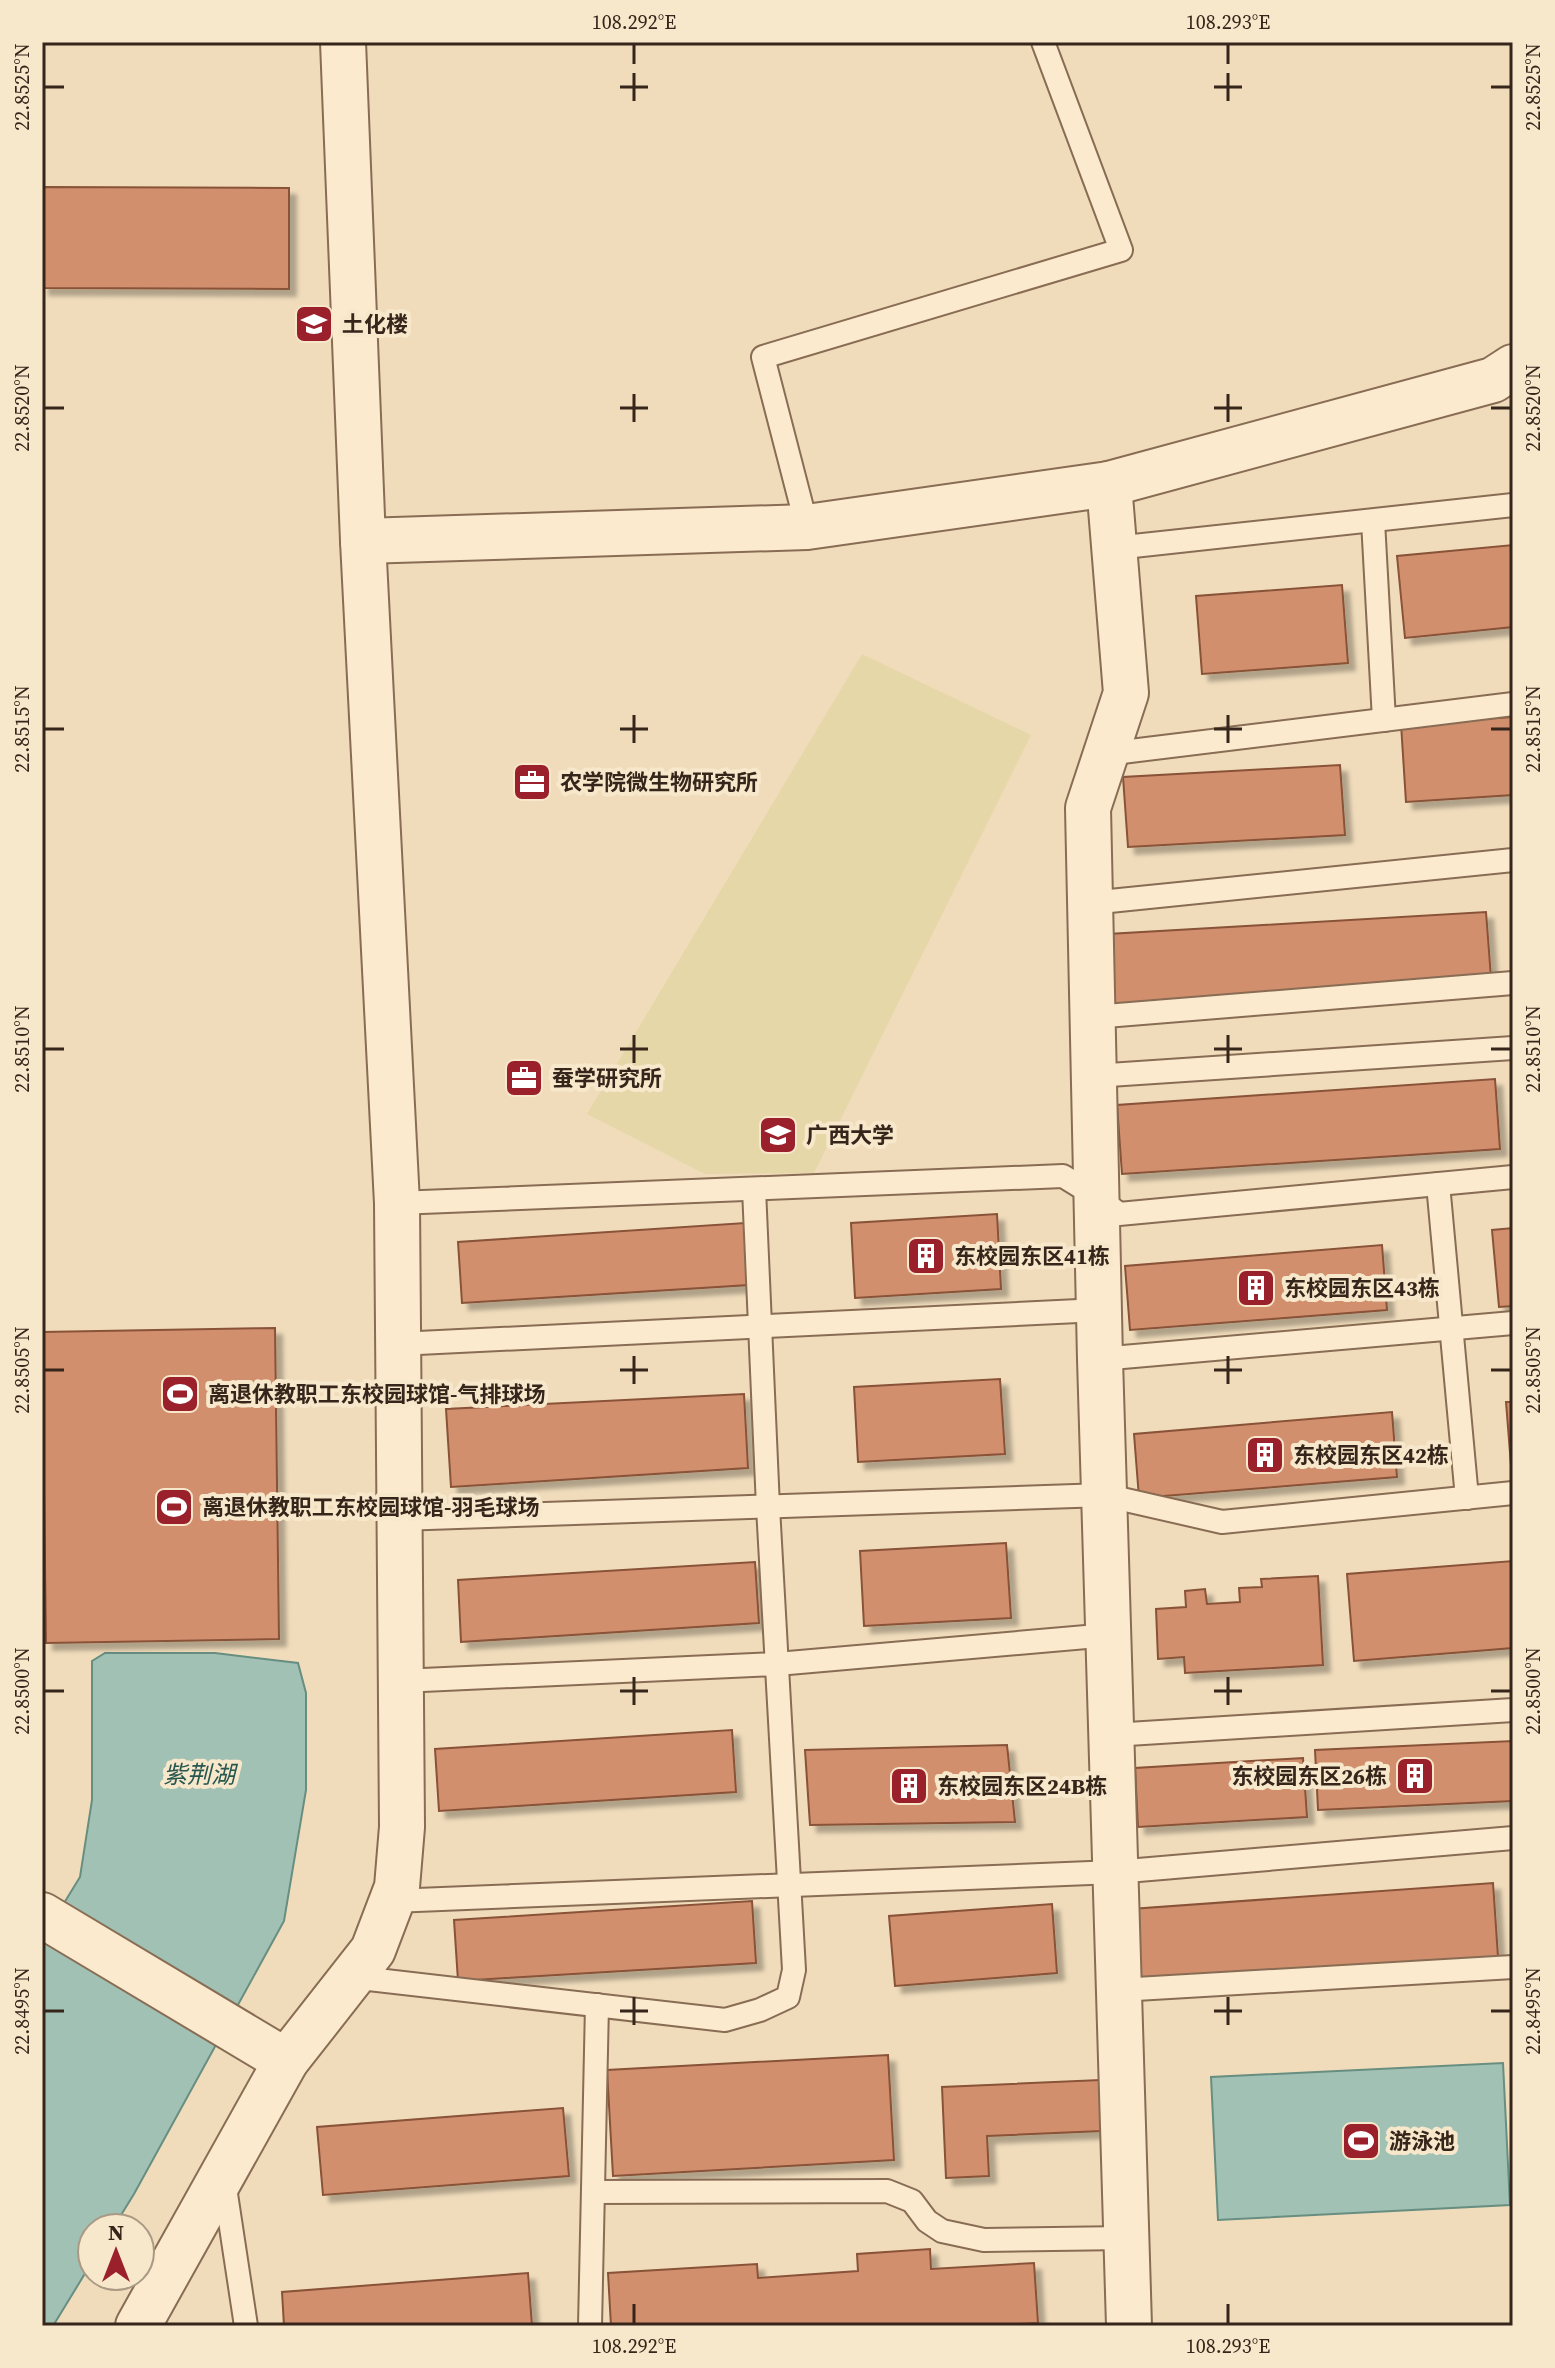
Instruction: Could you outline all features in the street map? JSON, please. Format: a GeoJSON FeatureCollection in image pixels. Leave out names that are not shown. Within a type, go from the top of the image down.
{"type":"FeatureCollection","features":[{"type":"Feature","properties":{"kind":"street"},"geometry":{"type":"LineString","coordinates":[[138,2326],[286,2061],[373,1950],[397,1887],[402,1827],[397,1203],[363,541],[343,42]]}},
{"type":"Feature","properties":{"kind":"street"},"geometry":{"type":"LineString","coordinates":[[363,541],[807,527],[1109,484],[1493,380],[1513,367]]}},
{"type":"Feature","properties":{"kind":"street"},"geometry":{"type":"LineString","coordinates":[[1109,484],[1126,693],[1088,808],[1100,1359],[1129,2326]]}},
{"type":"Feature","properties":{"kind":"street"},"geometry":{"type":"LineString","coordinates":[[42,1915],[286,2061]]}},
{"type":"Feature","properties":{"kind":"lane"},"geometry":{"type":"LineString","coordinates":[[807,527],[763,357],[1121,250],[1043,42]]}},
{"type":"Feature","properties":{"kind":"lane"},"geometry":{"type":"LineString","coordinates":[[1115,548],[1513,505]]}},
{"type":"Feature","properties":{"kind":"lane"},"geometry":{"type":"LineString","coordinates":[[1373,521],[1384,720]]}},
{"type":"Feature","properties":{"kind":"lane"},"geometry":{"type":"LineString","coordinates":[[1106,754],[1513,704]]}},
{"type":"Feature","properties":{"kind":"lane"},"geometry":{"type":"LineString","coordinates":[[1090,903],[1513,860]]}},
{"type":"Feature","properties":{"kind":"lane"},"geometry":{"type":"LineString","coordinates":[[1093,1017],[1513,983]]}},
{"type":"Feature","properties":{"kind":"lane"},"geometry":{"type":"LineString","coordinates":[[1094,1076],[1513,1048]]}},
{"type":"Feature","properties":{"kind":"lane"},"geometry":{"type":"LineString","coordinates":[[397,1203],[1063,1176],[1119,1214],[1513,1177]]}},
{"type":"Feature","properties":{"kind":"lane"},"geometry":{"type":"LineString","coordinates":[[1438,1184],[1467,1498]]}},
{"type":"Feature","properties":{"kind":"lane"},"geometry":{"type":"LineString","coordinates":[[351,1977],[725,2020],[760,2010],[788,1997],[794,1970],[754,1189]]}},
{"type":"Feature","properties":{"kind":"lane"},"geometry":{"type":"LineString","coordinates":[[398,1344],[1099,1310]]}},
{"type":"Feature","properties":{"kind":"lane"},"geometry":{"type":"LineString","coordinates":[[1100,1359],[1513,1323]]}},
{"type":"Feature","properties":{"kind":"lane"},"geometry":{"type":"LineString","coordinates":[[399,1519],[1104,1495],[1222,1522],[1513,1493]]}},
{"type":"Feature","properties":{"kind":"lane"},"geometry":{"type":"LineString","coordinates":[[401,1681],[777,1664],[1109,1635]]}},
{"type":"Feature","properties":{"kind":"lane"},"geometry":{"type":"LineString","coordinates":[[1112,1735],[1513,1710]]}},
{"type":"Feature","properties":{"kind":"lane"},"geometry":{"type":"LineString","coordinates":[[392,1901],[1115,1872],[1513,1838]]}},
{"type":"Feature","properties":{"kind":"lane"},"geometry":{"type":"LineString","coordinates":[[1119,1990],[1513,1967]]}},
{"type":"Feature","properties":{"kind":"lane"},"geometry":{"type":"LineString","coordinates":[[590,2326],[597,2005]]}},
{"type":"Feature","properties":{"kind":"lane"},"geometry":{"type":"LineString","coordinates":[[223,2177],[246,2326]]}},
{"type":"Feature","properties":{"kind":"lane"},"geometry":{"type":"LineString","coordinates":[[593,2192],[887,2191],[912,2201],[927,2221],[942,2231],[984,2240],[1126,2238]]}},
{"type":"Feature","properties":{"kind":"shaded area"},"geometry":{"type":"Polygon","coordinates":[[[862,654],[1031,735],[814,1173],[705,1174],[587,1114],[862,654]]]}},
{"type":"Feature","properties":{"kind":"water","name":"紫荆湖"},"geometry":{"type":"Polygon","coordinates":[[[105,1653],[215,1653],[298,1663],[306,1693],[306,1790],[284,1921],[123,2212],[76,2212],[76,2288],[53,2326],[42,2326],[42,1939],[80,1877],[92,1800],[92,1661],[105,1653]]]}},
{"type":"Feature","properties":{"kind":"water","name":"游泳池"},"geometry":{"type":"Polygon","coordinates":[[[1503,2063],[1510,2205],[1218,2220],[1211,2077],[1503,2063]]]}},
{"type":"Feature","properties":{"kind":"building"},"geometry":{"type":"Polygon","coordinates":[[[42,187],[289,188],[289,289],[42,288],[42,187]]]}},
{"type":"Feature","properties":{"kind":"building"},"geometry":{"type":"Polygon","coordinates":[[[1513,545],[1513,627],[1405,638],[1397,556],[1513,545]]]}},
{"type":"Feature","properties":{"kind":"building"},"geometry":{"type":"Polygon","coordinates":[[[1342,585],[1348,663],[1202,674],[1196,596],[1342,585]]]}},
{"type":"Feature","properties":{"kind":"building"},"geometry":{"type":"Polygon","coordinates":[[[1513,717],[1513,795],[1406,802],[1401,724],[1513,717]]]}},
{"type":"Feature","properties":{"kind":"building"},"geometry":{"type":"Polygon","coordinates":[[[1340,765],[1345,835],[1128,847],[1123,777],[1340,765]]]}},
{"type":"Feature","properties":{"kind":"building"},"geometry":{"type":"Polygon","coordinates":[[[1486,912],[1491,978],[1113,1004],[1108,934],[1486,912]]]}},
{"type":"Feature","properties":{"kind":"building"},"geometry":{"type":"Polygon","coordinates":[[[1495,1079],[1500,1149],[1122,1174],[1117,1105],[1495,1079]]]}},
{"type":"Feature","properties":{"kind":"building","name":"东校园东区41栋"},"geometry":{"type":"Polygon","coordinates":[[[997,1214],[1001,1289],[855,1298],[851,1223],[997,1214]]]}},
{"type":"Feature","properties":{"kind":"building"},"geometry":{"type":"Polygon","coordinates":[[[745,1223],[749,1285],[462,1303],[458,1242],[745,1223]]]}},
{"type":"Feature","properties":{"kind":"building"},"geometry":{"type":"Polygon","coordinates":[[[1513,1228],[1513,1306],[1499,1307],[1492,1230],[1513,1228]]]}},
{"type":"Feature","properties":{"kind":"building","name":"东校园东区43栋"},"geometry":{"type":"Polygon","coordinates":[[[1382,1245],[1387,1310],[1130,1330],[1125,1266],[1382,1245]]]}},
{"type":"Feature","properties":{"kind":"building"},"geometry":{"type":"Polygon","coordinates":[[[275,1328],[279,1639],[46,1643],[42,1332],[275,1328]]]}},
{"type":"Feature","properties":{"kind":"building"},"geometry":{"type":"Polygon","coordinates":[[[1000,1379],[1005,1454],[858,1462],[854,1387],[1000,1379]]]}},
{"type":"Feature","properties":{"kind":"building"},"geometry":{"type":"Polygon","coordinates":[[[744,1394],[748,1468],[451,1487],[446,1409],[744,1394]]]}},
{"type":"Feature","properties":{"kind":"building"},"geometry":{"type":"Polygon","coordinates":[[[1506,1402],[1513,1402],[1513,1478],[1512,1478],[1506,1402]]]}},
{"type":"Feature","properties":{"kind":"building","name":"东校园东区42栋"},"geometry":{"type":"Polygon","coordinates":[[[1392,1412],[1397,1477],[1139,1498],[1134,1434],[1392,1412]]]}},
{"type":"Feature","properties":{"kind":"building"},"geometry":{"type":"Polygon","coordinates":[[[1006,1543],[1011,1618],[864,1626],[860,1551],[1006,1543]]]}},
{"type":"Feature","properties":{"kind":"building"},"geometry":{"type":"Polygon","coordinates":[[[1513,1561],[1513,1648],[1354,1661],[1347,1574],[1513,1561]]]}},
{"type":"Feature","properties":{"kind":"building"},"geometry":{"type":"Polygon","coordinates":[[[755,1562],[759,1623],[461,1642],[458,1580],[755,1562]]]}},
{"type":"Feature","properties":{"kind":"building"},"geometry":{"type":"Polygon","coordinates":[[[1318,1576],[1323,1665],[1185,1673],[1184,1657],[1158,1659],[1156,1609],[1186,1607],[1185,1591],[1205,1589],[1207,1604],[1240,1602],[1239,1588],[1262,1587],[1261,1579],[1318,1576]]]}},
{"type":"Feature","properties":{"kind":"building"},"geometry":{"type":"Polygon","coordinates":[[[732,1730],[736,1792],[439,1811],[435,1749],[732,1730]]]}},
{"type":"Feature","properties":{"kind":"building","name":"东校园东区26栋"},"geometry":{"type":"Polygon","coordinates":[[[1513,1741],[1513,1801],[1318,1810],[1315,1750],[1513,1741]]]}},
{"type":"Feature","properties":{"kind":"building","name":"东校园东区24B栋"},"geometry":{"type":"Polygon","coordinates":[[[1007,1745],[1015,1822],[810,1825],[805,1750],[1007,1745]]]}},
{"type":"Feature","properties":{"kind":"building"},"geometry":{"type":"Polygon","coordinates":[[[1303,1758],[1307,1817],[1138,1827],[1135,1768],[1303,1758]]]}},
{"type":"Feature","properties":{"kind":"building"},"geometry":{"type":"Polygon","coordinates":[[[1493,1883],[1498,1957],[1136,1982],[1131,1909],[1493,1883]]]}},
{"type":"Feature","properties":{"kind":"building"},"geometry":{"type":"Polygon","coordinates":[[[752,1901],[756,1963],[458,1981],[454,1920],[752,1901]]]}},
{"type":"Feature","properties":{"kind":"building"},"geometry":{"type":"Polygon","coordinates":[[[1052,1904],[1057,1973],[895,1986],[889,1916],[1052,1904]]]}},
{"type":"Feature","properties":{"kind":"building"},"geometry":{"type":"Polygon","coordinates":[[[888,2055],[894,2160],[613,2176],[607,2070],[888,2055]]]}},
{"type":"Feature","properties":{"kind":"building"},"geometry":{"type":"Polygon","coordinates":[[[1100,2080],[1102,2131],[987,2136],[989,2176],[946,2178],[942,2087],[1100,2080]]]}},
{"type":"Feature","properties":{"kind":"building"},"geometry":{"type":"Polygon","coordinates":[[[563,2108],[569,2176],[323,2195],[317,2127],[563,2108]]]}},
{"type":"Feature","properties":{"kind":"building"},"geometry":{"type":"Polygon","coordinates":[[[930,2249],[931,2269],[1034,2263],[1038,2323],[982,2326],[611,2326],[608,2273],[757,2264],[758,2278],[858,2271],[857,2254],[930,2249]]]}},
{"type":"Feature","properties":{"kind":"building"},"geometry":{"type":"Polygon","coordinates":[[[528,2273],[532,2326],[284,2326],[282,2292],[528,2273]]]}},
{"type":"Feature","properties":{"kind":"place","name":"土化楼"},"geometry":{"type":"Point","coordinates":[314,324]}},
{"type":"Feature","properties":{"kind":"place","name":"农学院微生物研究所"},"geometry":{"type":"Point","coordinates":[532,782]}},
{"type":"Feature","properties":{"kind":"place","name":"蚕学研究所"},"geometry":{"type":"Point","coordinates":[524,1078]}},
{"type":"Feature","properties":{"kind":"place","name":"广西大学"},"geometry":{"type":"Point","coordinates":[778,1135]}},
{"type":"Feature","properties":{"kind":"place","name":"东校园东区41栋"},"geometry":{"type":"Point","coordinates":[926,1256]}},
{"type":"Feature","properties":{"kind":"place","name":"东校园东区43栋"},"geometry":{"type":"Point","coordinates":[1256,1288]}},
{"type":"Feature","properties":{"kind":"place","name":"离退休教职工东校园球馆-气排球场"},"geometry":{"type":"Point","coordinates":[180,1394]}},
{"type":"Feature","properties":{"kind":"place","name":"东校园东区42栋"},"geometry":{"type":"Point","coordinates":[1265,1455]}},
{"type":"Feature","properties":{"kind":"place","name":"离退休教职工东校园球馆-羽毛球场"},"geometry":{"type":"Point","coordinates":[174,1507]}},
{"type":"Feature","properties":{"kind":"place","name":"东校园东区26栋"},"geometry":{"type":"Point","coordinates":[1415,1776]}},
{"type":"Feature","properties":{"kind":"place","name":"东校园东区24B栋"},"geometry":{"type":"Point","coordinates":[909,1786]}},
{"type":"Feature","properties":{"kind":"place","name":"游泳池"},"geometry":{"type":"Point","coordinates":[1361,2141]}}]}
